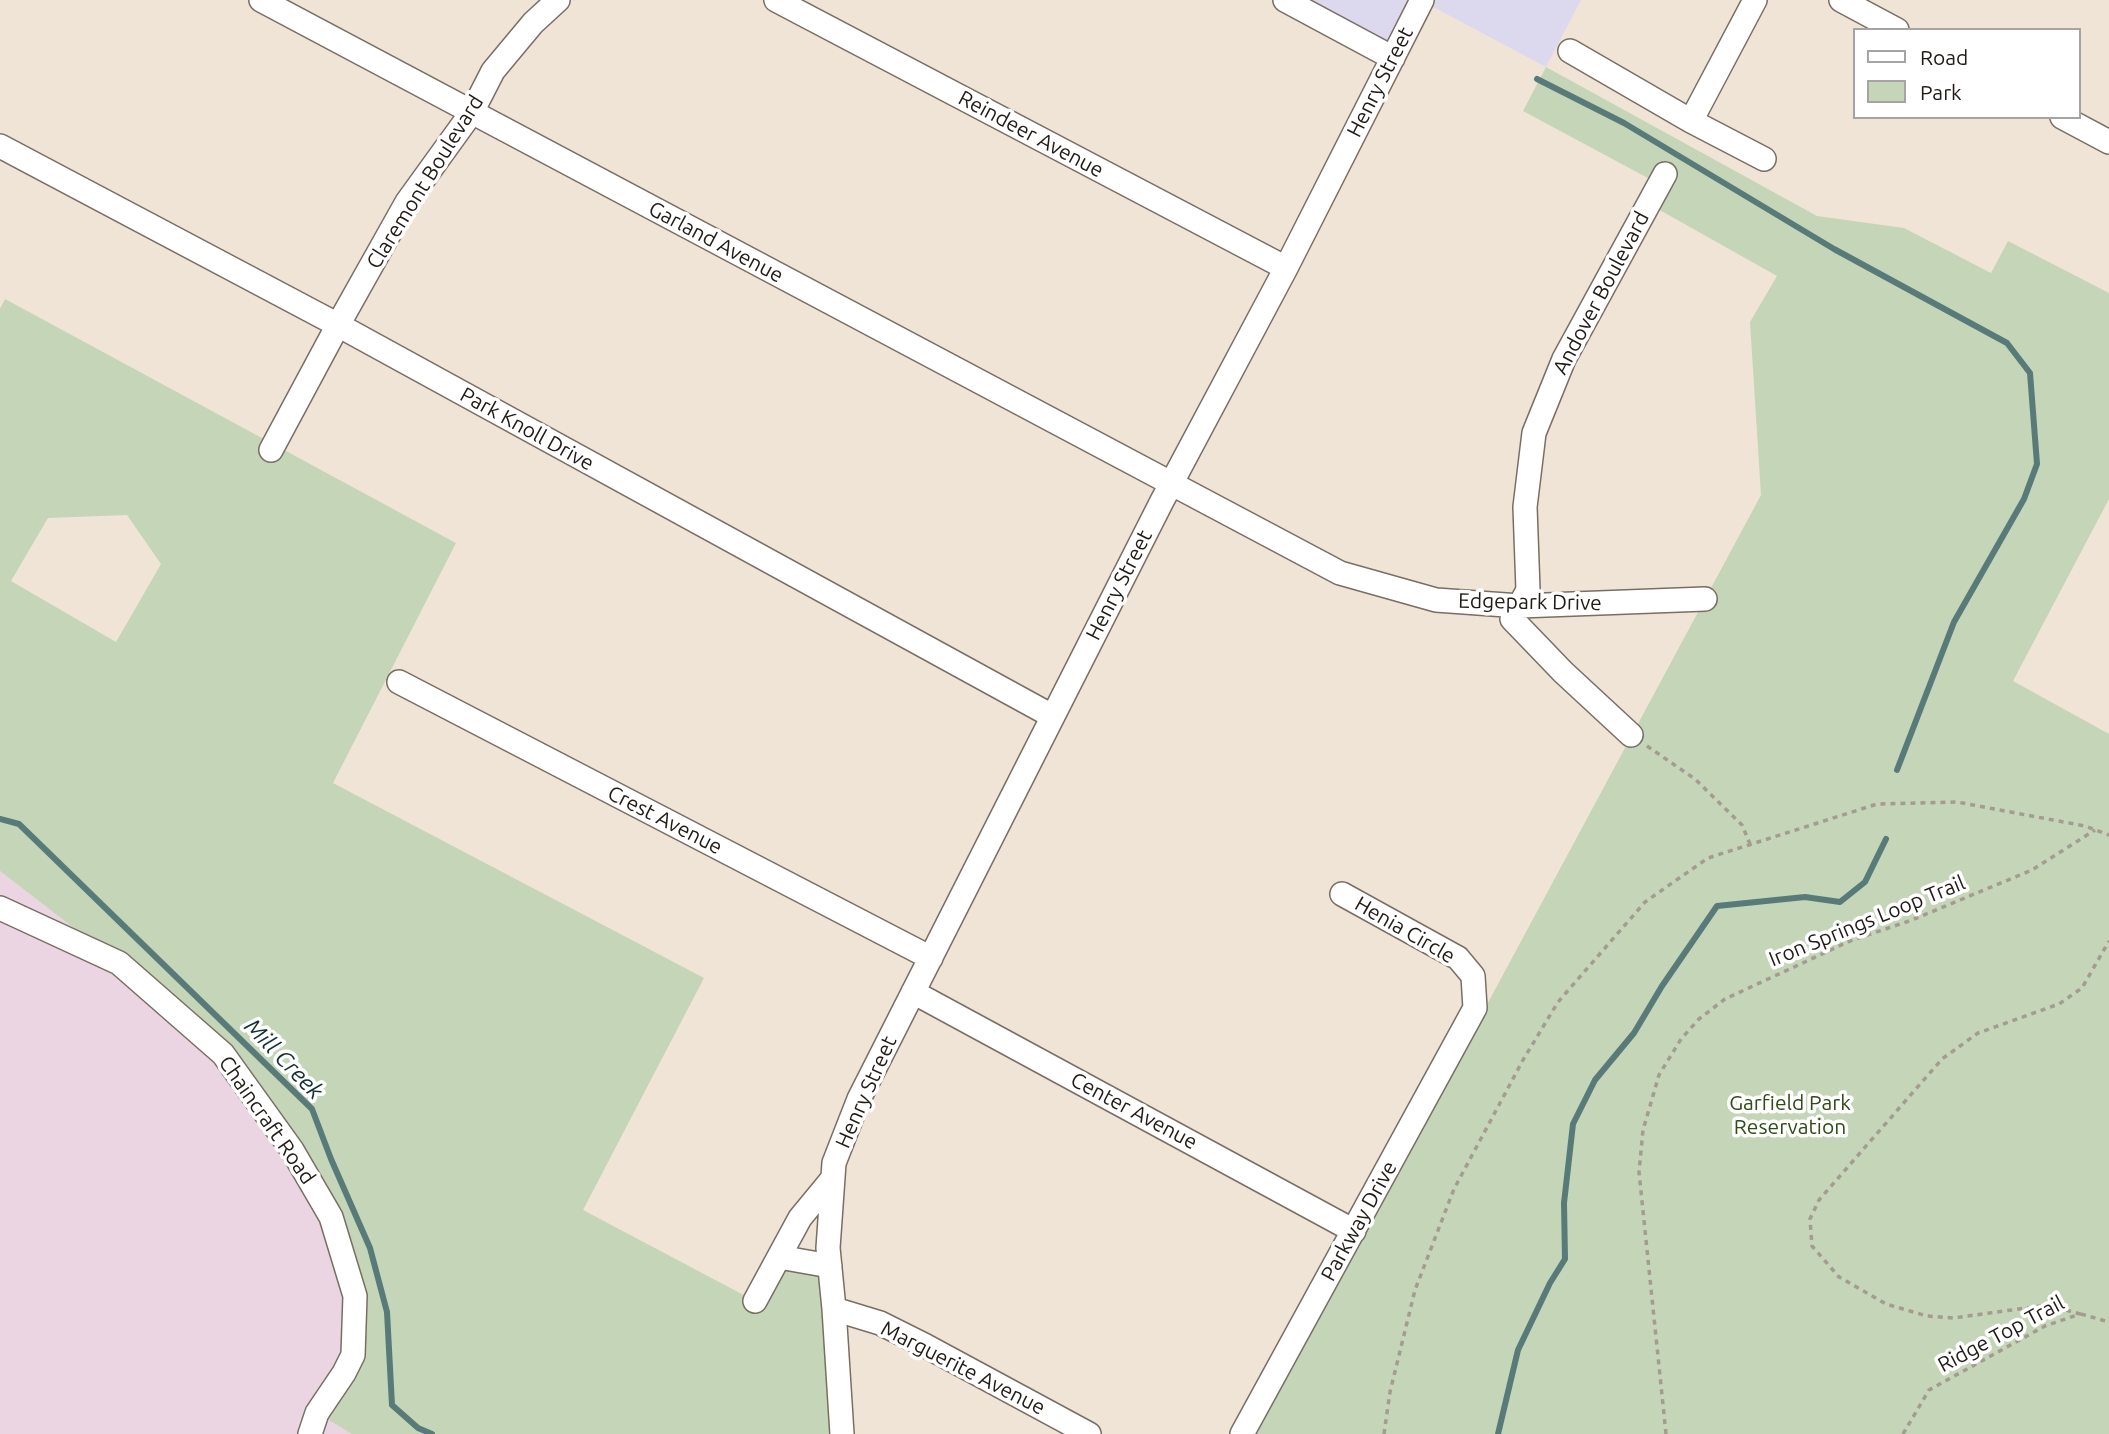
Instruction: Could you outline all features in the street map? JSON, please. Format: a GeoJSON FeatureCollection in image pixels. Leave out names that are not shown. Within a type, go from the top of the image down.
{"type":"FeatureCollection","features":[{"type":"Feature","properties":{"kind":"street","name":"Garland Avenue"},"geometry":{"type":"LineString","coordinates":[[261,0],[1171,484]]}},
{"type":"Feature","properties":{"kind":"street","name":"Claremont Boulevard"},"geometry":{"type":"LineString","coordinates":[[271,450],[407,202],[472,112],[493,71],[533,23],[558,0]]}},
{"type":"Feature","properties":{"kind":"street","name":"Reindeer Avenue"},"geometry":{"type":"LineString","coordinates":[[776,0],[1286,268]]}},
{"type":"Feature","properties":{"kind":"street"},"geometry":{"type":"LineString","coordinates":[[1285,0],[1393,58]]}},
{"type":"Feature","properties":{"kind":"street","name":"Henry Street"},"geometry":{"type":"LineString","coordinates":[[842,1434],[828,1248],[834,1163],[859,1098],[1052,716],[1286,268],[1422,0]]}},
{"type":"Feature","properties":{"kind":"street"},"geometry":{"type":"LineString","coordinates":[[1691,121],[1755,0]]}},
{"type":"Feature","properties":{"kind":"street"},"geometry":{"type":"LineString","coordinates":[[1841,0],[1893,28]]}},
{"type":"Feature","properties":{"kind":"street"},"geometry":{"type":"LineString","coordinates":[[1570,51],[1691,121],[1764,159]]}},
{"type":"Feature","properties":{"kind":"street"},"geometry":{"type":"LineString","coordinates":[[2066,119],[2109,142]]}},
{"type":"Feature","properties":{"kind":"street","name":"Park Knoll Drive"},"geometry":{"type":"LineString","coordinates":[[0,146],[338,325],[1052,716]]}},
{"type":"Feature","properties":{"kind":"street","name":"Andover Boulevard"},"geometry":{"type":"LineString","coordinates":[[1632,735],[1563,673],[1512,619],[1528,590],[1525,507],[1534,433],[1563,359],[1665,174]]}},
{"type":"Feature","properties":{"kind":"street","name":"Edgepark Drive"},"geometry":{"type":"LineString","coordinates":[[1171,484],[1340,573],[1436,600],[1520,606],[1705,599]]}},
{"type":"Feature","properties":{"kind":"street","name":"Crest Avenue"},"geometry":{"type":"LineString","coordinates":[[399,682],[931,958]]}},
{"type":"Feature","properties":{"kind":"street","name":"Henia Circle"},"geometry":{"type":"LineString","coordinates":[[1342,894],[1458,958],[1474,976],[1475,1008]]}},
{"type":"Feature","properties":{"kind":"street","name":"Chaincraft Road"},"geometry":{"type":"LineString","coordinates":[[0,908],[119,963],[223,1054],[292,1150],[331,1217],[355,1296],[352,1355],[344,1373],[317,1413],[310,1434]]}},
{"type":"Feature","properties":{"kind":"street","name":"Center Avenue"},"geometry":{"type":"LineString","coordinates":[[913,992],[1354,1231]]}},
{"type":"Feature","properties":{"kind":"street","name":"Parkway Drive"},"geometry":{"type":"LineString","coordinates":[[1242,1434],[1475,1008]]}},
{"type":"Feature","properties":{"kind":"street","name":"Henry Street"},"geometry":{"type":"LineString","coordinates":[[755,1301],[800,1218],[833,1178]]}},
{"type":"Feature","properties":{"kind":"street"},"geometry":{"type":"LineString","coordinates":[[779,1257],[830,1266]]}},
{"type":"Feature","properties":{"kind":"street","name":"Marguerite Avenue"},"geometry":{"type":"LineString","coordinates":[[834,1309],[880,1323],[1089,1434]]}},
{"type":"Feature","properties":{"kind":"path"},"geometry":{"type":"LineString","coordinates":[[1632,735],[1695,779],[1742,825],[1750,844]]}},
{"type":"Feature","properties":{"kind":"path"},"geometry":{"type":"LineString","coordinates":[[1384,1434],[1390,1392],[1415,1290],[1454,1189],[1522,1060],[1558,1002],[1645,902],[1708,858],[1877,804],[1957,802],[2109,835]]}},
{"type":"Feature","properties":{"kind":"path","name":"Iron Springs Loop Trail"},"geometry":{"type":"LineString","coordinates":[[1666,1434],[1639,1171],[1643,1130],[1659,1076],[1681,1039],[1699,1019],[1725,999],[1850,941],[1912,920],[2032,870],[2095,830]]}},
{"type":"Feature","properties":{"kind":"path","name":"Ridge Top Trail"},"geometry":{"type":"LineString","coordinates":[[2080,1314],[2048,1305],[1954,1318],[1927,1316],[1886,1304],[1839,1277],[1812,1246],[1810,1219],[1819,1200],[1942,1059],[1978,1033],[2059,1004],[2082,988],[2109,941]]}},
{"type":"Feature","properties":{"kind":"path"},"geometry":{"type":"LineString","coordinates":[[2080,1314],[2109,1322]]}},
{"type":"Feature","properties":{"kind":"path","name":"Ridge Top Trail"},"geometry":{"type":"LineString","coordinates":[[1903,1434],[1929,1390],[2045,1326],[2080,1314]]}},
{"type":"Feature","properties":{"kind":"shaded area"},"geometry":{"type":"Polygon","coordinates":[[[1289,0],[1581,0],[1546,67],[1422,1],[1393,58],[1289,0]]]}},
{"type":"Feature","properties":{"kind":"shaded area"},"geometry":{"type":"Polygon","coordinates":[[[0,871],[119,963],[223,1054],[292,1150],[355,1296],[353,1355],[317,1413],[352,1434],[0,1434],[0,871]]]}},
{"type":"Feature","properties":{"kind":"green space","name":"Garfield Park Reservation"},"geometry":{"type":"Polygon","coordinates":[[[1546,67],[1817,216],[1904,228],[1991,273],[2008,241],[2109,293],[2109,499],[2013,681],[2109,734],[2109,1434],[1256,1434],[1761,495],[1750,322],[1777,276],[1649,204],[1659,184],[1523,111],[1546,67]]]}},
{"type":"Feature","properties":{"kind":"green space"},"geometry":{"type":"Polygon","coordinates":[[[5,299],[456,543],[333,783],[704,978],[583,1210],[755,1301],[779,1257],[830,1266],[842,1434],[352,1434],[317,1413],[344,1373],[355,1296],[331,1217],[223,1054],[119,963],[0,871],[0,309],[5,299]],[[127,515],[48,518],[11,581],[116,642],[161,564],[127,515]]]}},
{"type":"Feature","properties":{"kind":"waterway"},"geometry":{"type":"LineString","coordinates":[[1537,79],[1624,123],[1834,249],[2007,343],[2030,373],[2037,464],[2024,499],[1954,622],[1897,770]]}},
{"type":"Feature","properties":{"kind":"waterway","name":"Mill Creek"},"geometry":{"type":"LineString","coordinates":[[0,819],[19,824],[312,1109],[370,1248],[387,1312],[392,1405],[418,1428],[432,1434]]}},
{"type":"Feature","properties":{"kind":"waterway"},"geometry":{"type":"LineString","coordinates":[[1498,1434],[1518,1350],[1550,1283],[1565,1259],[1564,1203],[1573,1124],[1595,1080],[1634,1033],[1662,986],[1717,906],[1805,897],[1840,902],[1865,882],[1886,839]]}}]}
